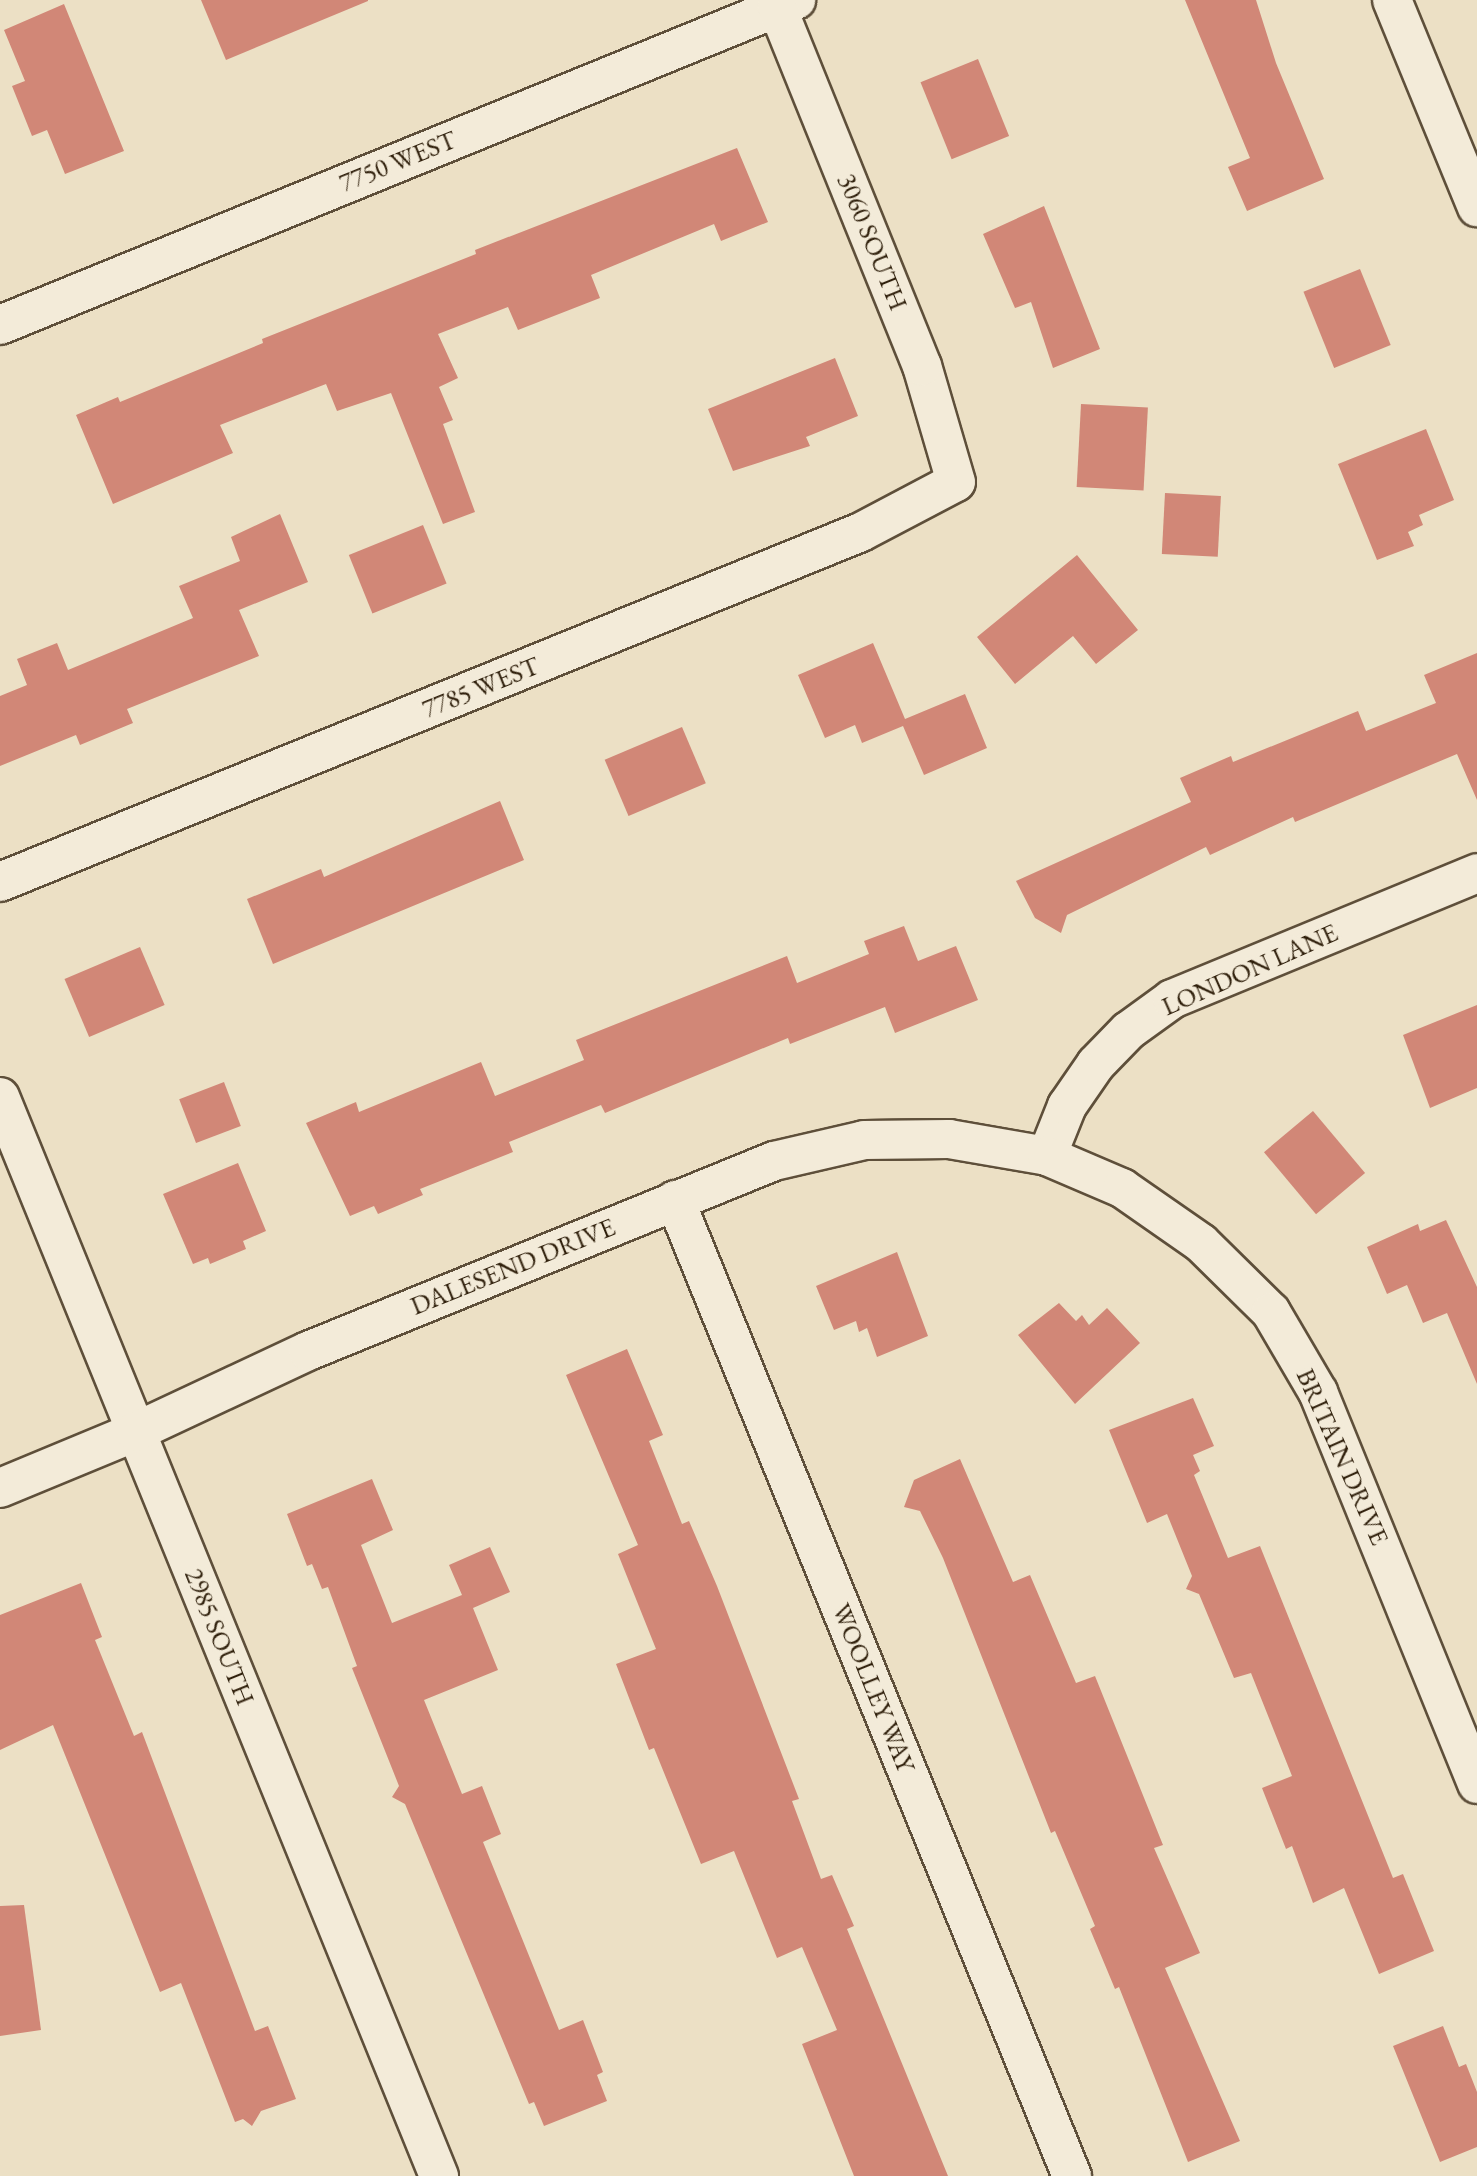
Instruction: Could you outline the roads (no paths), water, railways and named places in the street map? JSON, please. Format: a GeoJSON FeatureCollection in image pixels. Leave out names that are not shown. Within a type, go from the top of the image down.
{"type":"FeatureCollection","features":[{"type":"Feature","properties":{"kind":"street"},"geometry":{"type":"LineString","coordinates":[[1392,0],[1477,207]]}},
{"type":"Feature","properties":{"kind":"street","name":"7750 WEST"},"geometry":{"type":"LineString","coordinates":[[0,325],[786,4]]}},
{"type":"Feature","properties":{"kind":"street","name":"3060 SOUTH"},"geometry":{"type":"LineString","coordinates":[[786,4],[922,366],[956,482]]}},
{"type":"Feature","properties":{"kind":"street","name":"7785 WEST"},"geometry":{"type":"LineString","coordinates":[[0,882],[861,532],[956,482]]}},
{"type":"Feature","properties":{"kind":"street","name":"LONDON LANE"},"geometry":{"type":"LineString","coordinates":[[1047,1156],[1067,1106],[1096,1064],[1128,1031],[1172,999],[1477,873]]}},
{"type":"Feature","properties":{"kind":"street","name":"2985 SOUTH"},"geometry":{"type":"LineString","coordinates":[[0,1097],[439,2176]]}},
{"type":"Feature","properties":{"kind":"street","name":"DALESEND DRIVE"},"geometry":{"type":"LineString","coordinates":[[0,1488],[135,1432],[308,1351],[774,1161],[864,1140],[949,1139],[1047,1156]]}},
{"type":"Feature","properties":{"kind":"street","name":"BRITAIN DRIVE"},"geometry":{"type":"LineString","coordinates":[[1047,1156],[1122,1188],[1201,1243],[1271,1312],[1318,1392],[1477,1784]]}},
{"type":"Feature","properties":{"kind":"street","name":"WOOLLEY WAY"},"geometry":{"type":"LineString","coordinates":[[675,1200],[1072,2176]]}}]}
